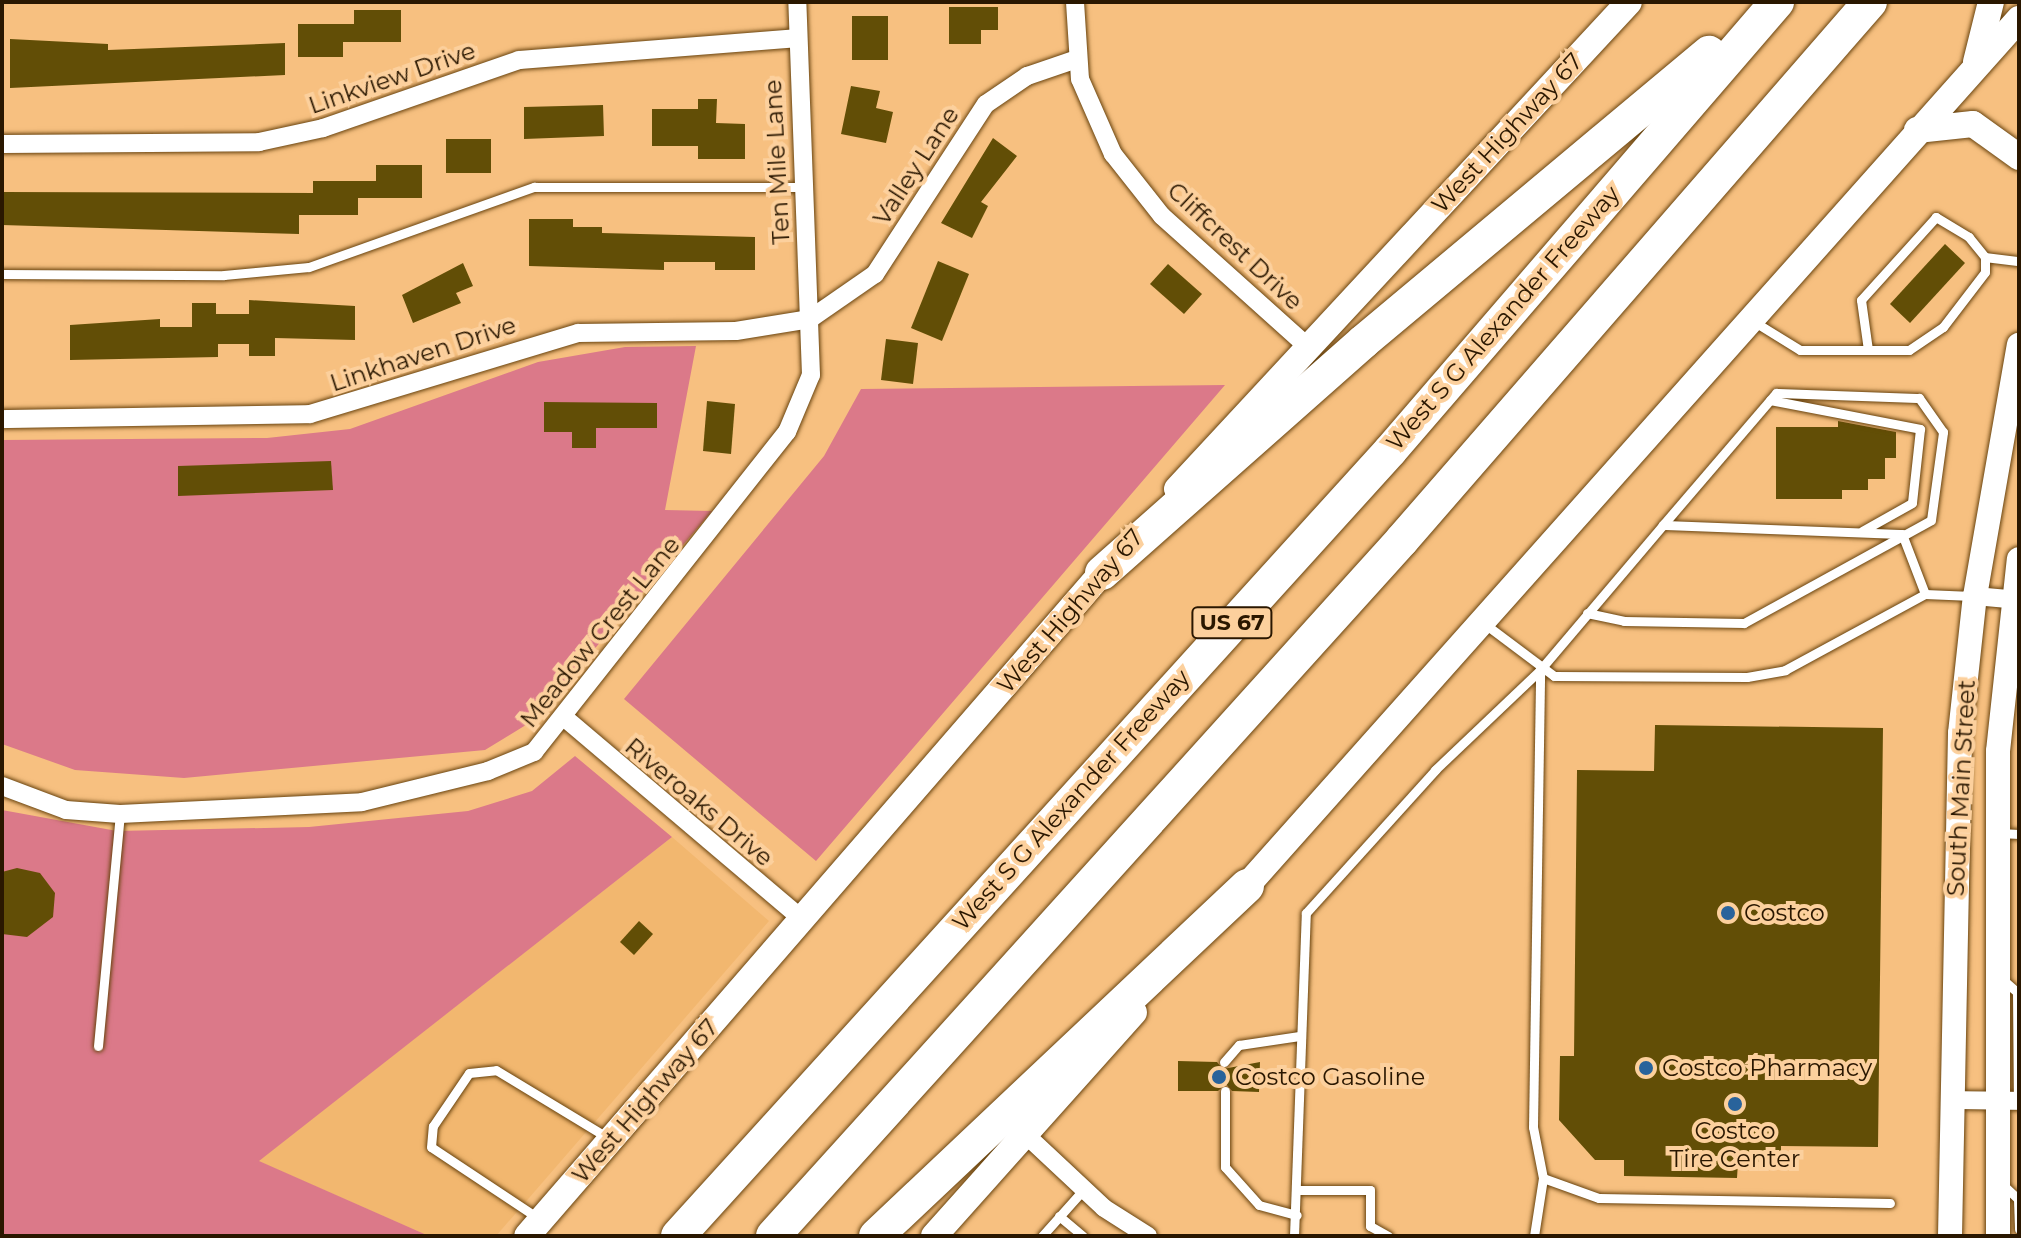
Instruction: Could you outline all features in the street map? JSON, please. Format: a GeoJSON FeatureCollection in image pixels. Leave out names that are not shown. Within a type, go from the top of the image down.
{"type":"FeatureCollection","features":[{"type":"Feature","properties":{"kind":"highway"},"geometry":{"type":"LineString","coordinates":[[1102,573],[1766,2]]}},
{"type":"Feature","properties":{"kind":"highway","name":"West S G Alexander Freeway"},"geometry":{"type":"LineString","coordinates":[[678,1236],[1390,451],[1777,2]]}},
{"type":"Feature","properties":{"kind":"highway","name":"US 67"},"geometry":{"type":"LineString","coordinates":[[773,1236],[1402,540],[1870,2]]}},
{"type":"Feature","properties":{"kind":"highway"},"geometry":{"type":"LineString","coordinates":[[876,1236],[1247,886]]}},
{"type":"Feature","properties":{"kind":"main road","name":"West Highway 67"},"geometry":{"type":"LineString","coordinates":[[534,1228],[1102,573],[1307,346],[1629,2]]}},
{"type":"Feature","properties":{"kind":"main road"},"geometry":{"type":"LineString","coordinates":[[1972,73],[1991,2]]}},
{"type":"Feature","properties":{"kind":"main road"},"geometry":{"type":"LineString","coordinates":[[934,1236],[2019,19]]}},
{"type":"Feature","properties":{"kind":"main road"},"geometry":{"type":"LineString","coordinates":[[1917,130],[1973,124],[2019,157]]}},
{"type":"Feature","properties":{"kind":"street","name":"Ten Mile Lane"},"geometry":{"type":"LineString","coordinates":[[797,2],[800,187],[810,319]]}},
{"type":"Feature","properties":{"kind":"street","name":"Cliffcrest Drive"},"geometry":{"type":"LineString","coordinates":[[1075,2],[1077,59],[1098,130],[1162,216],[1307,346]]}},
{"type":"Feature","properties":{"kind":"street","name":"Linkview Drive"},"geometry":{"type":"LineString","coordinates":[[2,144],[259,142],[323,128],[519,60],[796,38]]}},
{"type":"Feature","properties":{"kind":"street","name":"Valley Lane"},"geometry":{"type":"LineString","coordinates":[[810,319],[875,274],[986,104],[1027,76],[1077,59]]}},
{"type":"Feature","properties":{"kind":"street","name":"Linkhaven Drive"},"geometry":{"type":"LineString","coordinates":[[2,419],[310,414],[578,333],[736,331],[810,319]]}},
{"type":"Feature","properties":{"kind":"street","name":"Meadow Crest Lane"},"geometry":{"type":"LineString","coordinates":[[2,786],[66,810],[120,814],[376,799],[499,767],[534,752],[566,719],[787,432],[811,375],[810,319]]}},
{"type":"Feature","properties":{"kind":"street","name":"South Main Street"},"geometry":{"type":"LineString","coordinates":[[1950,1236],[1950,1100],[1958,832],[1975,596],[2019,345]]}},
{"type":"Feature","properties":{"kind":"street","name":"South Main Street"},"geometry":{"type":"LineString","coordinates":[[1998,1236],[1997,1180],[2012,1101],[1997,975],[2008,834],[2019,559]]}},
{"type":"Feature","properties":{"kind":"street"},"geometry":{"type":"LineString","coordinates":[[1975,596],[2015,600]]}},
{"type":"Feature","properties":{"kind":"street","name":"Riveroaks Drive"},"geometry":{"type":"LineString","coordinates":[[566,719],[803,920]]}},
{"type":"Feature","properties":{"kind":"street"},"geometry":{"type":"LineString","coordinates":[[1958,832],[2008,834]]}},
{"type":"Feature","properties":{"kind":"street"},"geometry":{"type":"LineString","coordinates":[[1950,1100],[2012,1101]]}},
{"type":"Feature","properties":{"kind":"street"},"geometry":{"type":"LineString","coordinates":[[1025,1134],[1084,1189],[1148,1236]]}},
{"type":"Feature","properties":{"kind":"lane"},"geometry":{"type":"LineString","coordinates":[[2,274],[224,275],[309,267],[534,187],[800,187]]}},
{"type":"Feature","properties":{"kind":"lane"},"geometry":{"type":"LineString","coordinates":[[1868,350],[1861,300],[1936,217],[1985,257],[2019,261]]}},
{"type":"Feature","properties":{"kind":"lane"},"geometry":{"type":"LineString","coordinates":[[1750,319],[1800,350],[1909,350],[1943,327],[1985,272],[1985,257]]}},
{"type":"Feature","properties":{"kind":"lane"},"geometry":{"type":"LineString","coordinates":[[1294,1236],[1299,1190],[1299,1036],[1306,913],[1435,770],[1540,670],[1587,613],[1776,393],[1919,398],[1943,432],[1931,520],[1744,623],[1624,621],[1587,613]]}},
{"type":"Feature","properties":{"kind":"lane"},"geometry":{"type":"LineString","coordinates":[[1770,400],[1920,429],[1912,503],[1859,532]]}},
{"type":"Feature","properties":{"kind":"lane"},"geometry":{"type":"LineString","coordinates":[[1663,525],[1902,534]]}},
{"type":"Feature","properties":{"kind":"lane"},"geometry":{"type":"LineString","coordinates":[[1902,534],[1925,594]]}},
{"type":"Feature","properties":{"kind":"lane"},"geometry":{"type":"LineString","coordinates":[[1483,621],[1540,670],[1554,676],[1703,677],[1785,670],[1925,594],[1975,596]]}},
{"type":"Feature","properties":{"kind":"lane"},"geometry":{"type":"LineString","coordinates":[[1534,1236],[1543,1178],[1533,1127],[1540,670]]}},
{"type":"Feature","properties":{"kind":"lane"},"geometry":{"type":"LineString","coordinates":[[98,1046],[120,814]]}},
{"type":"Feature","properties":{"kind":"lane"},"geometry":{"type":"LineString","coordinates":[[1224,1062],[1239,1045],[1299,1036]]}},
{"type":"Feature","properties":{"kind":"lane"},"geometry":{"type":"LineString","coordinates":[[534,1228],[431,1147],[433,1126],[469,1073],[496,1070],[611,1140]]}},
{"type":"Feature","properties":{"kind":"lane"},"geometry":{"type":"LineString","coordinates":[[1225,1091],[1225,1167],[1259,1205],[1297,1215]]}},
{"type":"Feature","properties":{"kind":"lane"},"geometry":{"type":"LineString","coordinates":[[1543,1178],[1599,1198],[1890,1203]]}},
{"type":"Feature","properties":{"kind":"lane"},"geometry":{"type":"LineString","coordinates":[[1997,1180],[2018,1199],[2019,1229]]}},
{"type":"Feature","properties":{"kind":"lane"},"geometry":{"type":"LineString","coordinates":[[1042,1236],[1084,1189]]}},
{"type":"Feature","properties":{"kind":"lane"},"geometry":{"type":"LineString","coordinates":[[1299,1190],[1370,1190],[1370,1226],[1388,1236]]}},
{"type":"Feature","properties":{"kind":"lane"},"geometry":{"type":"LineString","coordinates":[[1059,1216],[1083,1236]]}},
{"type":"Feature","properties":{"kind":"shaded area"},"geometry":{"type":"Polygon","coordinates":[[[696,346],[665,510],[712,511],[534,720],[485,750],[184,778],[75,770],[2,744],[2,440],[267,438],[350,429],[538,362],[625,347],[696,346]]]}},
{"type":"Feature","properties":{"kind":"shaded area"},"geometry":{"type":"Polygon","coordinates":[[[1225,385],[816,861],[624,699],[824,456],[861,389],[1225,385]]]}},
{"type":"Feature","properties":{"kind":"shaded area"},"geometry":{"type":"Polygon","coordinates":[[[575,756],[672,837],[259,1161],[429,1236],[2,1236],[2,810],[117,831],[309,827],[468,811],[532,791],[575,756]]]}},
{"type":"Feature","properties":{"kind":"shaded area"},"geometry":{"type":"Polygon","coordinates":[[[672,837],[769,921],[496,1236],[429,1236],[258,1161],[672,837]]]}},
{"type":"Feature","properties":{"kind":"building"},"geometry":{"type":"Polygon","coordinates":[[[949,7],[998,7],[998,30],[981,30],[981,44],[949,44],[949,7]]]}},
{"type":"Feature","properties":{"kind":"building"},"geometry":{"type":"Polygon","coordinates":[[[354,10],[401,10],[401,42],[343,42],[343,57],[298,57],[298,24],[354,24],[354,10]]]}},
{"type":"Feature","properties":{"kind":"building"},"geometry":{"type":"Polygon","coordinates":[[[852,16],[888,16],[888,60],[852,60],[852,16]]]}},
{"type":"Feature","properties":{"kind":"building"},"geometry":{"type":"Polygon","coordinates":[[[10,39],[108,44],[108,50],[285,43],[285,75],[10,88],[10,39]]]}},
{"type":"Feature","properties":{"kind":"building"},"geometry":{"type":"Polygon","coordinates":[[[851,86],[880,91],[876,108],[893,112],[886,143],[841,134],[851,86]]]}},
{"type":"Feature","properties":{"kind":"building"},"geometry":{"type":"Polygon","coordinates":[[[698,99],[717,99],[716,123],[745,124],[745,159],[698,159],[698,146],[652,146],[652,109],[698,109],[698,99]]]}},
{"type":"Feature","properties":{"kind":"building"},"geometry":{"type":"Polygon","coordinates":[[[603,105],[604,136],[524,139],[524,107],[603,105]]]}},
{"type":"Feature","properties":{"kind":"building"},"geometry":{"type":"Polygon","coordinates":[[[993,138],[1017,156],[981,202],[988,206],[972,238],[941,223],[993,138]]]}},
{"type":"Feature","properties":{"kind":"building"},"geometry":{"type":"Polygon","coordinates":[[[446,139],[491,139],[491,173],[446,173],[446,139]]]}},
{"type":"Feature","properties":{"kind":"building"},"geometry":{"type":"Polygon","coordinates":[[[376,165],[422,165],[422,198],[358,198],[358,215],[299,215],[299,234],[2,225],[2,192],[313,193],[313,181],[376,181],[376,165]]]}},
{"type":"Feature","properties":{"kind":"building"},"geometry":{"type":"Polygon","coordinates":[[[529,219],[573,219],[573,227],[602,227],[602,233],[755,237],[755,270],[715,270],[715,262],[664,262],[664,270],[529,266],[529,219]]]}},
{"type":"Feature","properties":{"kind":"building"},"geometry":{"type":"Polygon","coordinates":[[[1945,244],[1965,263],[1910,323],[1890,304],[1945,244]]]}},
{"type":"Feature","properties":{"kind":"building"},"geometry":{"type":"Polygon","coordinates":[[[938,261],[969,274],[942,341],[911,328],[938,261]]]}},
{"type":"Feature","properties":{"kind":"building"},"geometry":{"type":"Polygon","coordinates":[[[463,263],[473,286],[456,293],[461,303],[413,323],[402,295],[463,263]]]}},
{"type":"Feature","properties":{"kind":"building"},"geometry":{"type":"Polygon","coordinates":[[[1168,264],[1202,294],[1184,314],[1150,284],[1168,264]]]}},
{"type":"Feature","properties":{"kind":"building"},"geometry":{"type":"Polygon","coordinates":[[[249,300],[355,306],[355,340],[275,338],[275,356],[249,356],[249,344],[218,344],[218,357],[70,360],[70,325],[160,319],[160,327],[192,327],[192,303],[216,303],[216,314],[249,314],[249,300]]]}},
{"type":"Feature","properties":{"kind":"building"},"geometry":{"type":"Polygon","coordinates":[[[886,339],[918,343],[913,384],[881,380],[886,339]]]}},
{"type":"Feature","properties":{"kind":"building"},"geometry":{"type":"Polygon","coordinates":[[[707,401],[735,404],[731,454],[703,451],[707,401]]]}},
{"type":"Feature","properties":{"kind":"building"},"geometry":{"type":"Polygon","coordinates":[[[544,402],[657,403],[657,428],[596,428],[596,448],[572,448],[572,432],[544,432],[544,402]]]}},
{"type":"Feature","properties":{"kind":"building"},"geometry":{"type":"Polygon","coordinates":[[[1838,421],[1896,432],[1896,458],[1885,458],[1885,479],[1868,479],[1868,490],[1842,490],[1842,499],[1776,499],[1776,427],[1838,427],[1838,421]]]}},
{"type":"Feature","properties":{"kind":"building"},"geometry":{"type":"Polygon","coordinates":[[[331,461],[333,490],[178,496],[178,466],[331,461]]]}},
{"type":"Feature","properties":{"kind":"building","name":"Costco"},"geometry":{"type":"Polygon","coordinates":[[[1655,725],[1883,728],[1878,1147],[1781,1146],[1781,1162],[1738,1162],[1737,1178],[1624,1176],[1624,1160],[1595,1160],[1559,1120],[1560,1056],[1574,1056],[1577,770],[1654,771],[1655,725]]]}},
{"type":"Feature","properties":{"kind":"building"},"geometry":{"type":"Polygon","coordinates":[[[17,868],[40,873],[55,893],[53,917],[27,937],[2,934],[2,872],[17,868]]]}},
{"type":"Feature","properties":{"kind":"building"},"geometry":{"type":"Polygon","coordinates":[[[639,921],[653,934],[634,955],[620,942],[639,921]]]}},
{"type":"Feature","properties":{"kind":"building","name":"Costco Gasoline"},"geometry":{"type":"Polygon","coordinates":[[[1178,1061],[1217,1062],[1223,1069],[1260,1062],[1259,1092],[1232,1091],[1226,1084],[1218,1091],[1178,1091],[1178,1061]]]}},
{"type":"Feature","properties":{"kind":"place","name":"Costco"},"geometry":{"type":"Point","coordinates":[1728,913]}},
{"type":"Feature","properties":{"kind":"place","name":"Costco Pharmacy"},"geometry":{"type":"Point","coordinates":[1646,1068]}},
{"type":"Feature","properties":{"kind":"place","name":"Costco Gasoline"},"geometry":{"type":"Point","coordinates":[1219,1077]}},
{"type":"Feature","properties":{"kind":"place","name":"Costco Tire Center"},"geometry":{"type":"Point","coordinates":[1735,1104]}}]}
